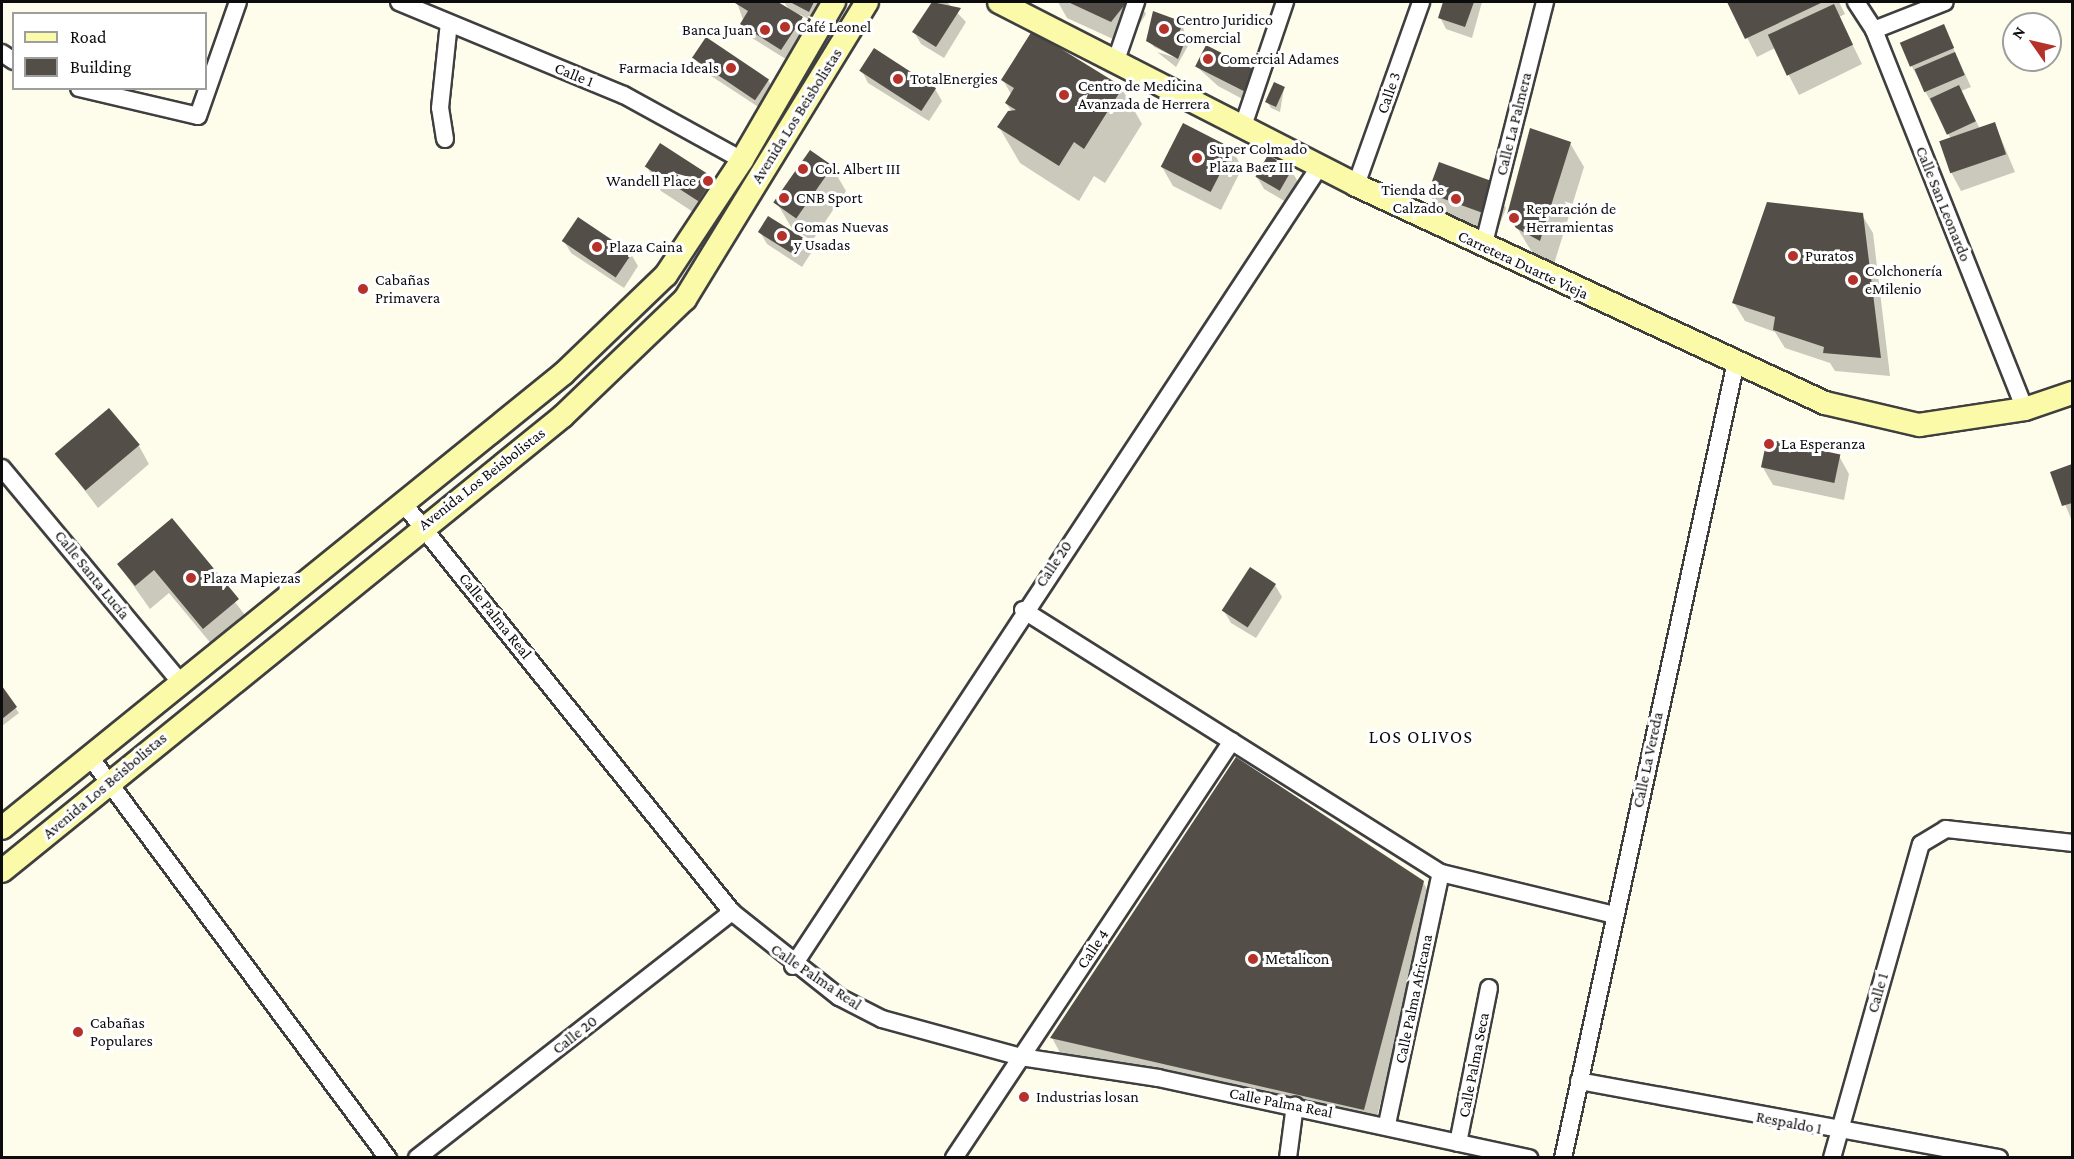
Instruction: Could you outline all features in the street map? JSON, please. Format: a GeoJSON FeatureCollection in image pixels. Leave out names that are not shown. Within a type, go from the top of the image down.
{"type":"FeatureCollection","features":[{"type":"Feature","properties":{"kind":"main road","name":"Avenida Los Beisbolistas"},"geometry":{"type":"LineString","coordinates":[[2,828],[564,373],[666,275],[742,160],[834,2]]}},
{"type":"Feature","properties":{"kind":"main road","name":"Avenida Los Beisbolistas"},"geometry":{"type":"LineString","coordinates":[[2,871],[422,526],[563,416],[685,298],[867,2]]}},
{"type":"Feature","properties":{"kind":"main road","name":"Carretera Duarte Vieja"},"geometry":{"type":"LineString","coordinates":[[999,2],[1356,185],[1484,247],[1825,403],[1919,425],[2025,409],[2073,393]]}},
{"type":"Feature","properties":{"kind":"street"},"geometry":{"type":"LineString","coordinates":[[88,90],[198,116],[238,2]]}},
{"type":"Feature","properties":{"kind":"street","name":"Calle 1"},"geometry":{"type":"LineString","coordinates":[[399,2],[624,95],[742,160]]}},
{"type":"Feature","properties":{"kind":"street"},"geometry":{"type":"LineString","coordinates":[[1115,63],[1136,2]]}},
{"type":"Feature","properties":{"kind":"street"},"geometry":{"type":"LineString","coordinates":[[1243,126],[1285,2]]}},
{"type":"Feature","properties":{"kind":"street","name":"Calle 3"},"geometry":{"type":"LineString","coordinates":[[1356,185],[1422,2]]}},
{"type":"Feature","properties":{"kind":"street","name":"Calle La Palmera"},"geometry":{"type":"LineString","coordinates":[[1484,247],[1545,2]]}},
{"type":"Feature","properties":{"kind":"street","name":"Calle San Leonardo"},"geometry":{"type":"LineString","coordinates":[[1856,2],[1874,30],[2025,409]]}},
{"type":"Feature","properties":{"kind":"street"},"geometry":{"type":"LineString","coordinates":[[1874,30],[1945,2]]}},
{"type":"Feature","properties":{"kind":"street"},"geometry":{"type":"LineString","coordinates":[[445,139],[440,108],[449,23]]}},
{"type":"Feature","properties":{"kind":"street","name":"Calle 20"},"geometry":{"type":"LineString","coordinates":[[793,966],[1023,610],[1320,166]]}},
{"type":"Feature","properties":{"kind":"street","name":"Calle La Vereda"},"geometry":{"type":"LineString","coordinates":[[1563,1158],[1736,362]]}},
{"type":"Feature","properties":{"kind":"street","name":"Calle Santa Lucía"},"geometry":{"type":"LineString","coordinates":[[2,468],[181,683]]}},
{"type":"Feature","properties":{"kind":"street","name":"Calle Palma Real"},"geometry":{"type":"LineString","coordinates":[[403,503],[732,912],[793,966],[882,1019],[1021,1057],[1387,1124],[1458,1143],[1529,1158]]}},
{"type":"Feature","properties":{"kind":"street"},"geometry":{"type":"LineString","coordinates":[[1023,610],[1441,873],[1614,915]]}},
{"type":"Feature","properties":{"kind":"street","name":"Calle 4"},"geometry":{"type":"LineString","coordinates":[[954,1158],[1232,741]]}},
{"type":"Feature","properties":{"kind":"street"},"geometry":{"type":"LineString","coordinates":[[90,757],[388,1158]]}},
{"type":"Feature","properties":{"kind":"street","name":"Calle 1"},"geometry":{"type":"LineString","coordinates":[[1832,1158],[1921,844],[1932,833],[1946,829],[2073,843]]}},
{"type":"Feature","properties":{"kind":"street","name":"Calle Palma Africana"},"geometry":{"type":"LineString","coordinates":[[1387,1124],[1441,873]]}},
{"type":"Feature","properties":{"kind":"street","name":"Calle 20"},"geometry":{"type":"LineString","coordinates":[[417,1158],[732,912]]}},
{"type":"Feature","properties":{"kind":"street","name":"Calle Palma Seca"},"geometry":{"type":"LineString","coordinates":[[1458,1143],[1489,988]]}},
{"type":"Feature","properties":{"kind":"street","name":"Respaldo 1"},"geometry":{"type":"LineString","coordinates":[[1579,1081],[1839,1132],[1999,1158]]}},
{"type":"Feature","properties":{"kind":"street"},"geometry":{"type":"LineString","coordinates":[[1288,1158],[1295,1106]]}},
{"type":"Feature","properties":{"kind":"building"},"geometry":{"type":"Polygon","coordinates":[[[778,2],[803,17],[781,50],[740,24],[748,11],[735,3],[778,2]]]}},
{"type":"Feature","properties":{"kind":"building"},"geometry":{"type":"Polygon","coordinates":[[[790,2],[814,2],[809,12],[790,2]]]}},
{"type":"Feature","properties":{"kind":"building","name":"TotalEnergies"},"geometry":{"type":"Polygon","coordinates":[[[932,2],[961,8],[936,47],[912,32],[932,2]]]}},
{"type":"Feature","properties":{"kind":"building"},"geometry":{"type":"Polygon","coordinates":[[[1068,2],[1127,2],[1111,22],[1068,2]]]}},
{"type":"Feature","properties":{"kind":"building"},"geometry":{"type":"Polygon","coordinates":[[[1443,2],[1474,2],[1465,27],[1438,18],[1443,2]]]}},
{"type":"Feature","properties":{"kind":"building"},"geometry":{"type":"Polygon","coordinates":[[[1727,2],[1823,2],[1745,39],[1727,2]]]}},
{"type":"Feature","properties":{"kind":"building"},"geometry":{"type":"Polygon","coordinates":[[[1834,4],[1853,45],[1787,76],[1768,35],[1834,4]]]}},
{"type":"Feature","properties":{"kind":"building","name":"Centro Juridico Comercial"},"geometry":{"type":"Polygon","coordinates":[[[1153,11],[1183,22],[1178,36],[1186,39],[1178,59],[1146,41],[1153,11]]]}},
{"type":"Feature","properties":{"kind":"building"},"geometry":{"type":"Polygon","coordinates":[[[1944,24],[1954,48],[1910,67],[1900,43],[1944,24]]]}},
{"type":"Feature","properties":{"kind":"building","name":"Centro de Medicina Avanzada de Herrera"},"geometry":{"type":"Polygon","coordinates":[[[1032,31],[1123,87],[1084,149],[1074,142],[1059,166],[997,127],[1008,111],[1016,110],[1005,103],[1014,88],[1001,80],[1032,31]]]}},
{"type":"Feature","properties":{"kind":"building","name":"Farmacia Ideals"},"geometry":{"type":"Polygon","coordinates":[[[706,37],[769,79],[755,100],[692,58],[706,37]]]}},
{"type":"Feature","properties":{"kind":"building"},"geometry":{"type":"Polygon","coordinates":[[[1206,45],[1255,70],[1244,91],[1195,66],[1206,45]]]}},
{"type":"Feature","properties":{"kind":"building","name":"TotalEnergies"},"geometry":{"type":"Polygon","coordinates":[[[874,48],[936,88],[921,111],[859,71],[874,48]]]}},
{"type":"Feature","properties":{"kind":"building"},"geometry":{"type":"Polygon","coordinates":[[[1955,52],[1965,75],[1924,92],[1914,69],[1955,52]]]}},
{"type":"Feature","properties":{"kind":"building"},"geometry":{"type":"Polygon","coordinates":[[[1274,82],[1285,87],[1276,107],[1265,102],[1274,82]]]}},
{"type":"Feature","properties":{"kind":"building"},"geometry":{"type":"Polygon","coordinates":[[[1959,85],[1976,121],[1947,135],[1930,99],[1959,85]]]}},
{"type":"Feature","properties":{"kind":"building"},"geometry":{"type":"Polygon","coordinates":[[[1995,122],[2006,154],[1950,173],[1939,141],[1995,122]]]}},
{"type":"Feature","properties":{"kind":"building","name":"Super Colmado Plaza Baez III"},"geometry":{"type":"Polygon","coordinates":[[[1183,123],[1233,148],[1211,192],[1161,167],[1183,123]]]}},
{"type":"Feature","properties":{"kind":"building"},"geometry":{"type":"Polygon","coordinates":[[[1530,128],[1571,142],[1540,241],[1516,228],[1507,215],[1530,128]]]}},
{"type":"Feature","properties":{"kind":"building"},"geometry":{"type":"Polygon","coordinates":[[[660,143],[714,178],[698,201],[645,166],[660,143]]]}},
{"type":"Feature","properties":{"kind":"building"},"geometry":{"type":"Polygon","coordinates":[[[810,150],[833,166],[796,218],[773,202],[810,150]]]}},
{"type":"Feature","properties":{"kind":"building"},"geometry":{"type":"Polygon","coordinates":[[[1268,155],[1292,169],[1280,191],[1256,177],[1268,155]]]}},
{"type":"Feature","properties":{"kind":"building"},"geometry":{"type":"Polygon","coordinates":[[[1439,162],[1494,182],[1482,213],[1428,193],[1439,162]]]}},
{"type":"Feature","properties":{"kind":"building","name":"Puratos"},"geometry":{"type":"Polygon","coordinates":[[[1767,202],[1863,213],[1881,358],[1823,353],[1824,347],[1773,330],[1775,317],[1732,303],[1767,202]]]}},
{"type":"Feature","properties":{"kind":"building","name":"Gomas Nuevas y Usadas"},"geometry":{"type":"Polygon","coordinates":[[[768,216],[806,240],[796,256],[758,232],[768,216]]]}},
{"type":"Feature","properties":{"kind":"building","name":"Plaza Caina"},"geometry":{"type":"Polygon","coordinates":[[[578,217],[632,253],[616,277],[562,241],[578,217]]]}},
{"type":"Feature","properties":{"kind":"building"},"geometry":{"type":"Polygon","coordinates":[[[109,408],[140,445],[85,490],[55,454],[109,408]]]}},
{"type":"Feature","properties":{"kind":"building"},"geometry":{"type":"Polygon","coordinates":[[[1767,439],[1840,455],[1834,483],[1761,467],[1767,439]]]}},
{"type":"Feature","properties":{"kind":"building"},"geometry":{"type":"Polygon","coordinates":[[[2072,464],[2072,503],[2062,506],[2050,472],[2072,464]]]}},
{"type":"Feature","properties":{"kind":"building","name":"Plaza Mapiezas"},"geometry":{"type":"Polygon","coordinates":[[[172,518],[239,599],[203,629],[154,570],[135,586],[117,564],[172,518]]]}},
{"type":"Feature","properties":{"kind":"building"},"geometry":{"type":"Polygon","coordinates":[[[1250,567],[1276,584],[1248,627],[1222,611],[1250,567]]]}},
{"type":"Feature","properties":{"kind":"building"},"geometry":{"type":"Polygon","coordinates":[[[2,686],[17,707],[2,719],[2,686]]]}},
{"type":"Feature","properties":{"kind":"building","name":"Metalicon"},"geometry":{"type":"Polygon","coordinates":[[[1236,757],[1424,881],[1364,1110],[1050,1038],[1236,757]]]}},
{"type":"Feature","properties":{"kind":"place","name":"Café Leonel"},"geometry":{"type":"Point","coordinates":[785,27]}},
{"type":"Feature","properties":{"kind":"place","name":"Centro Juridico Comercial"},"geometry":{"type":"Point","coordinates":[1164,29]}},
{"type":"Feature","properties":{"kind":"place","name":"Banca Juan"},"geometry":{"type":"Point","coordinates":[765,30]}},
{"type":"Feature","properties":{"kind":"place","name":"Comercial Adames"},"geometry":{"type":"Point","coordinates":[1208,59]}},
{"type":"Feature","properties":{"kind":"place","name":"Farmacia Ideals"},"geometry":{"type":"Point","coordinates":[731,68]}},
{"type":"Feature","properties":{"kind":"place","name":"TotalEnergies"},"geometry":{"type":"Point","coordinates":[898,79]}},
{"type":"Feature","properties":{"kind":"place","name":"Centro de Medicina Avanzada de Herrera"},"geometry":{"type":"Point","coordinates":[1064,95]}},
{"type":"Feature","properties":{"kind":"place","name":"Super Colmado Plaza Baez III"},"geometry":{"type":"Point","coordinates":[1197,158]}},
{"type":"Feature","properties":{"kind":"place","name":"Col. Albert III"},"geometry":{"type":"Point","coordinates":[803,169]}},
{"type":"Feature","properties":{"kind":"place","name":"Wandell Place"},"geometry":{"type":"Point","coordinates":[708,181]}},
{"type":"Feature","properties":{"kind":"place","name":"CNB Sport"},"geometry":{"type":"Point","coordinates":[784,198]}},
{"type":"Feature","properties":{"kind":"place","name":"Tienda de Calzado"},"geometry":{"type":"Point","coordinates":[1456,199]}},
{"type":"Feature","properties":{"kind":"place","name":"Reparación de Herramientas"},"geometry":{"type":"Point","coordinates":[1514,218]}},
{"type":"Feature","properties":{"kind":"place","name":"Gomas Nuevas y Usadas"},"geometry":{"type":"Point","coordinates":[782,236]}},
{"type":"Feature","properties":{"kind":"place","name":"Plaza Caina"},"geometry":{"type":"Point","coordinates":[597,247]}},
{"type":"Feature","properties":{"kind":"place","name":"Puratos"},"geometry":{"type":"Point","coordinates":[1793,256]}},
{"type":"Feature","properties":{"kind":"place","name":"Colchonería eMilenio"},"geometry":{"type":"Point","coordinates":[1853,280]}},
{"type":"Feature","properties":{"kind":"place","name":"Cabañas Primavera"},"geometry":{"type":"Point","coordinates":[363,289]}},
{"type":"Feature","properties":{"kind":"place","name":"La Esperanza"},"geometry":{"type":"Point","coordinates":[1769,444]}},
{"type":"Feature","properties":{"kind":"place","name":"Plaza Mapiezas"},"geometry":{"type":"Point","coordinates":[191,578]}},
{"type":"Feature","properties":{"kind":"place","name":"Metalicon"},"geometry":{"type":"Point","coordinates":[1253,959]}},
{"type":"Feature","properties":{"kind":"place","name":"Cabañas Populares"},"geometry":{"type":"Point","coordinates":[78,1032]}},
{"type":"Feature","properties":{"kind":"place","name":"Industrias losan"},"geometry":{"type":"Point","coordinates":[1024,1097]}},
{"type":"Feature","properties":{"kind":"district","name":"LOS OLIVOS"},"geometry":{"type":"Point","coordinates":[1421,737]}}]}
